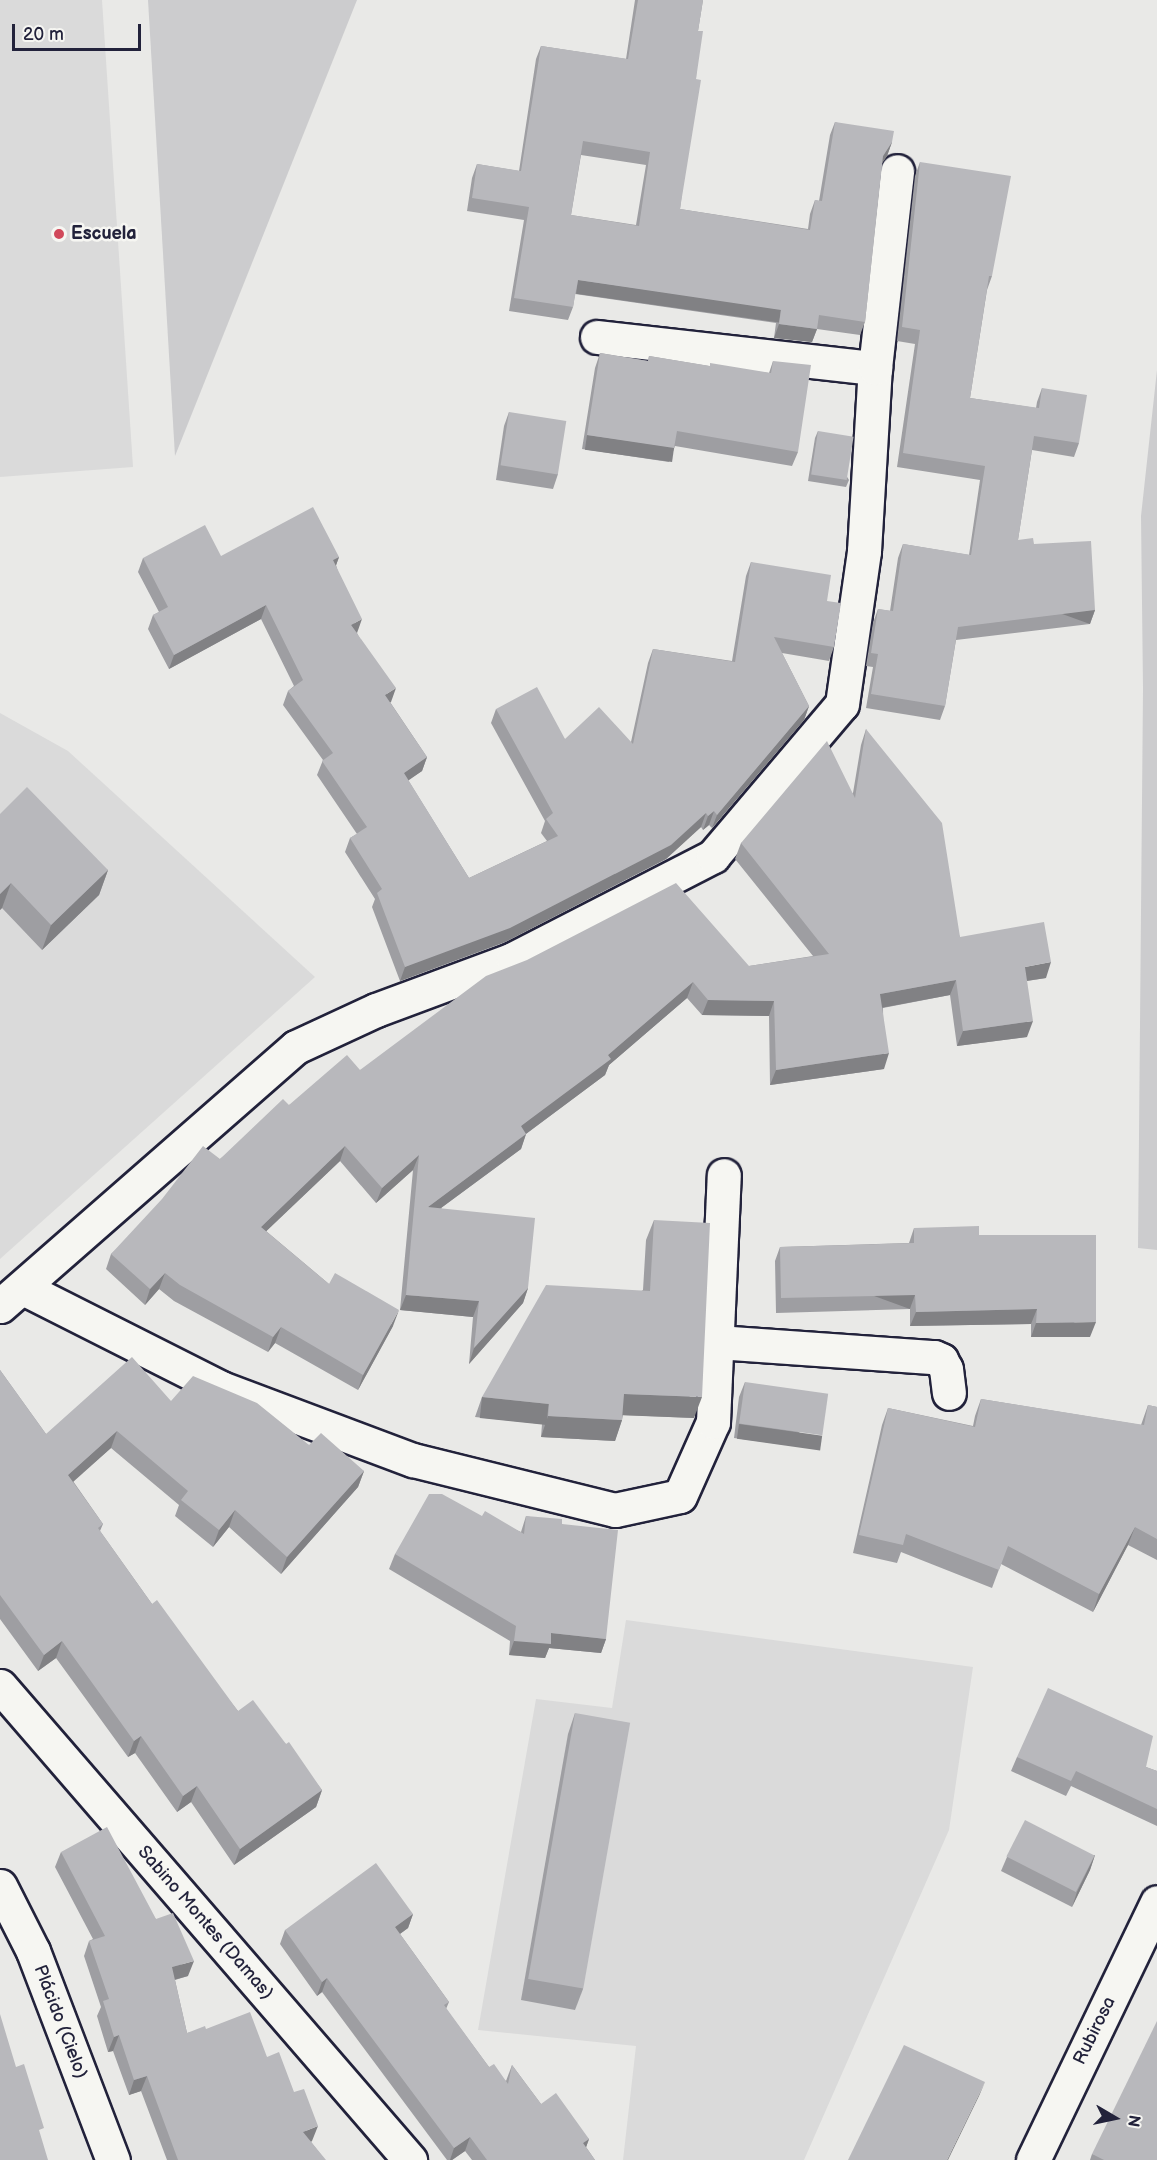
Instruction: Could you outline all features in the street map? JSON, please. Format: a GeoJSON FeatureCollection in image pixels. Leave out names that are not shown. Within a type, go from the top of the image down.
{"type":"FeatureCollection","features":[{"type":"Feature","properties":{"kind":"street"},"geometry":{"type":"LineString","coordinates":[[724,1175],[713,1422],[680,1496],[615,1510],[413,1460],[221,1388],[12,1297],[296,1047],[376,1010],[513,959],[713,856],[842,704],[864,551],[875,368],[897,171]]}},
{"type":"Feature","properties":{"kind":"street"},"geometry":{"type":"LineString","coordinates":[[597,337],[875,368]]}},
{"type":"Feature","properties":{"kind":"street"},"geometry":{"type":"LineString","coordinates":[[717,1342],[934,1357],[941,1360],[946,1368],[949,1393]]}},
{"type":"Feature","properties":{"kind":"street","name":"Sabino Montes (Damas)"},"geometry":{"type":"LineString","coordinates":[[0,1686],[410,2160]]}},
{"type":"Feature","properties":{"kind":"street","name":"Plácido (Cielo)"},"geometry":{"type":"LineString","coordinates":[[0,1886],[33,1951],[113,2160]]}},
{"type":"Feature","properties":{"kind":"street","name":"Rubirosa"},"geometry":{"type":"LineString","coordinates":[[1033,2160],[1157,1902]]}},
{"type":"Feature","properties":{"kind":"shaded area","name":"Escuela"},"geometry":{"type":"Polygon","coordinates":[[[0,0],[102,0],[133,467],[0,477],[0,0]]]}},
{"type":"Feature","properties":{"kind":"shaded area"},"geometry":{"type":"Polygon","coordinates":[[[148,0],[357,0],[175,456],[148,0]]]}},
{"type":"Feature","properties":{"kind":"shaded area"},"geometry":{"type":"Polygon","coordinates":[[[1157,370],[1157,1250],[1138,1248],[1143,689],[1141,516],[1157,370]]]}},
{"type":"Feature","properties":{"kind":"shaded area"},"geometry":{"type":"Polygon","coordinates":[[[0,713],[68,751],[315,977],[0,1259],[0,713]]]}},
{"type":"Feature","properties":{"kind":"shaded area"},"geometry":{"type":"Polygon","coordinates":[[[626,1620],[973,1667],[949,1830],[804,2160],[623,2160],[636,2046],[478,2030],[536,1699],[612,1708],[626,1620]]]}},
{"type":"Feature","properties":{"kind":"building"},"geometry":{"type":"Polygon","coordinates":[[[638,0],[703,0],[698,31],[703,31],[696,79],[701,80],[680,209],[810,230],[815,200],[822,201],[835,122],[894,131],[892,142],[883,156],[865,322],[819,315],[817,329],[779,324],[781,310],[578,280],[573,307],[514,298],[529,207],[472,198],[477,164],[521,171],[541,46],[628,59],[638,0]],[[583,141],[571,215],[639,226],[650,152],[583,141]]]}},
{"type":"Feature","properties":{"kind":"building"},"geometry":{"type":"Polygon","coordinates":[[[920,162],[1011,176],[992,276],[989,276],[970,398],[1039,408],[1042,388],[1087,395],[1079,443],[1034,436],[1018,540],[1033,538],[1034,544],[1091,541],[1095,610],[958,627],[945,706],[871,694],[878,654],[871,653],[878,609],[893,611],[903,544],[971,555],[985,466],[903,453],[920,330],[902,327],[920,162]]]}},
{"type":"Feature","properties":{"kind":"building"},"geometry":{"type":"Polygon","coordinates":[[[600,353],[648,361],[649,356],[710,366],[710,363],[771,373],[773,361],[811,365],[798,452],[677,431],[674,448],[587,435],[600,353]]]}},
{"type":"Feature","properties":{"kind":"building"},"geometry":{"type":"Polygon","coordinates":[[[509,412],[566,421],[558,474],[501,465],[509,412]]]}},
{"type":"Feature","properties":{"kind":"building"},"geometry":{"type":"Polygon","coordinates":[[[818,431],[854,437],[847,480],[811,474],[818,431]]]}},
{"type":"Feature","properties":{"kind":"building"},"geometry":{"type":"Polygon","coordinates":[[[313,507],[339,557],[333,560],[362,619],[351,625],[396,688],[385,695],[427,757],[404,773],[469,878],[558,836],[546,819],[553,813],[496,709],[537,687],[565,739],[599,707],[633,744],[653,649],[735,662],[751,562],[831,575],[827,601],[841,603],[834,647],[774,637],[809,706],[717,815],[714,811],[708,816],[706,813],[671,845],[510,928],[405,967],[377,893],[382,889],[350,838],[367,827],[322,761],[333,753],[288,691],[303,680],[266,605],[174,655],[153,615],[168,607],[143,558],[205,525],[221,556],[313,507]]]}},
{"type":"Feature","properties":{"kind":"building"},"geometry":{"type":"Polygon","coordinates":[[[866,729],[942,823],[960,937],[1044,922],[1051,962],[1025,967],[1033,1021],[963,1031],[956,980],[880,994],[889,1053],[776,1070],[774,1001],[708,1000],[693,982],[608,1055],[611,1059],[521,1126],[526,1134],[428,1207],[535,1218],[528,1288],[474,1348],[479,1301],[406,1295],[419,1155],[382,1188],[345,1146],[261,1227],[329,1284],[335,1273],[399,1310],[363,1375],[281,1327],[273,1337],[180,1285],[165,1273],[150,1289],[111,1254],[162,1199],[203,1146],[220,1159],[283,1099],[289,1105],[347,1055],[360,1070],[486,976],[527,960],[676,883],[749,966],[829,954],[741,843],[827,741],[855,798],[866,729]]]}},
{"type":"Feature","properties":{"kind":"building"},"geometry":{"type":"Polygon","coordinates":[[[27,787],[108,870],[51,925],[11,883],[0,894],[0,814],[27,787]]]}},
{"type":"Feature","properties":{"kind":"building"},"geometry":{"type":"Polygon","coordinates":[[[654,1220],[710,1223],[702,1397],[624,1394],[622,1420],[548,1416],[549,1404],[482,1397],[546,1285],[650,1291],[654,1220]]]}},
{"type":"Feature","properties":{"kind":"building"},"geometry":{"type":"Polygon","coordinates":[[[979,1226],[979,1235],[1096,1235],[1096,1322],[1036,1323],[1037,1309],[916,1312],[915,1295],[781,1298],[780,1247],[914,1243],[914,1228],[979,1226]]]}},
{"type":"Feature","properties":{"kind":"building"},"geometry":{"type":"Polygon","coordinates":[[[132,1357],[171,1401],[193,1376],[257,1403],[309,1445],[321,1433],[364,1471],[287,1557],[235,1510],[219,1530],[181,1500],[188,1491],[117,1431],[68,1475],[103,1524],[98,1528],[152,1604],[157,1600],[238,1711],[253,1700],[286,1744],[289,1742],[322,1790],[240,1849],[197,1786],[183,1796],[141,1736],[134,1741],[62,1641],[44,1655],[0,1595],[0,1370],[46,1434],[132,1357]]]}},
{"type":"Feature","properties":{"kind":"building"},"geometry":{"type":"Polygon","coordinates":[[[745,1382],[828,1394],[822,1435],[739,1424],[745,1382]]]}},
{"type":"Feature","properties":{"kind":"building"},"geometry":{"type":"Polygon","coordinates":[[[981,1399],[1144,1425],[1148,1405],[1157,1407],[1157,1539],[1135,1527],[1099,1594],[1008,1546],[999,1570],[906,1534],[903,1545],[859,1535],[888,1408],[975,1427],[981,1399]]]}},
{"type":"Feature","properties":{"kind":"building"},"geometry":{"type":"Polygon","coordinates":[[[429,1494],[442,1494],[482,1516],[485,1511],[524,1534],[526,1516],[562,1519],[562,1524],[618,1530],[606,1639],[551,1633],[551,1644],[514,1641],[516,1626],[395,1554],[429,1494]]]}},
{"type":"Feature","properties":{"kind":"building"},"geometry":{"type":"Polygon","coordinates":[[[1048,1688],[1153,1736],[1146,1767],[1157,1771],[1157,1809],[1076,1771],[1071,1781],[1017,1757],[1048,1688]]]}},
{"type":"Feature","properties":{"kind":"building"},"geometry":{"type":"Polygon","coordinates":[[[575,1713],[630,1723],[583,1989],[528,1979],[575,1713]]]}},
{"type":"Feature","properties":{"kind":"building"},"geometry":{"type":"Polygon","coordinates":[[[1025,1820],[1094,1855],[1076,1892],[1006,1857],[1025,1820]]]}},
{"type":"Feature","properties":{"kind":"building"},"geometry":{"type":"Polygon","coordinates":[[[107,1827],[156,1919],[173,1913],[194,1961],[172,1967],[187,2033],[205,2026],[206,2029],[250,2012],[267,2057],[279,2052],[294,2092],[304,2089],[318,2126],[303,2132],[326,2160],[178,2160],[147,2076],[134,2080],[119,2035],[114,2037],[103,2001],[109,1999],[89,1941],[105,1936],[61,1852],[107,1827]]]}},
{"type":"Feature","properties":{"kind":"building"},"geometry":{"type":"Polygon","coordinates":[[[376,1863],[413,1914],[395,1927],[449,2002],[444,2005],[489,2067],[494,2064],[508,2084],[512,2065],[541,2104],[556,2093],[589,2139],[583,2143],[595,2160],[487,2160],[470,2137],[454,2148],[327,1978],[322,1982],[285,1930],[376,1863]]]}},
{"type":"Feature","properties":{"kind":"building"},"geometry":{"type":"Polygon","coordinates":[[[0,2014],[16,2067],[24,2064],[44,2128],[39,2130],[48,2160],[0,2160],[0,2014]]]}},
{"type":"Feature","properties":{"kind":"building"},"geometry":{"type":"Polygon","coordinates":[[[1157,2021],[1157,2160],[1104,2160],[1092,2154],[1157,2021]]]}},
{"type":"Feature","properties":{"kind":"building"},"geometry":{"type":"Polygon","coordinates":[[[904,2045],[985,2082],[947,2160],[848,2160],[904,2045]]]}},
{"type":"Feature","properties":{"kind":"place","name":"Escuela"},"geometry":{"type":"Point","coordinates":[59,234]}}]}
